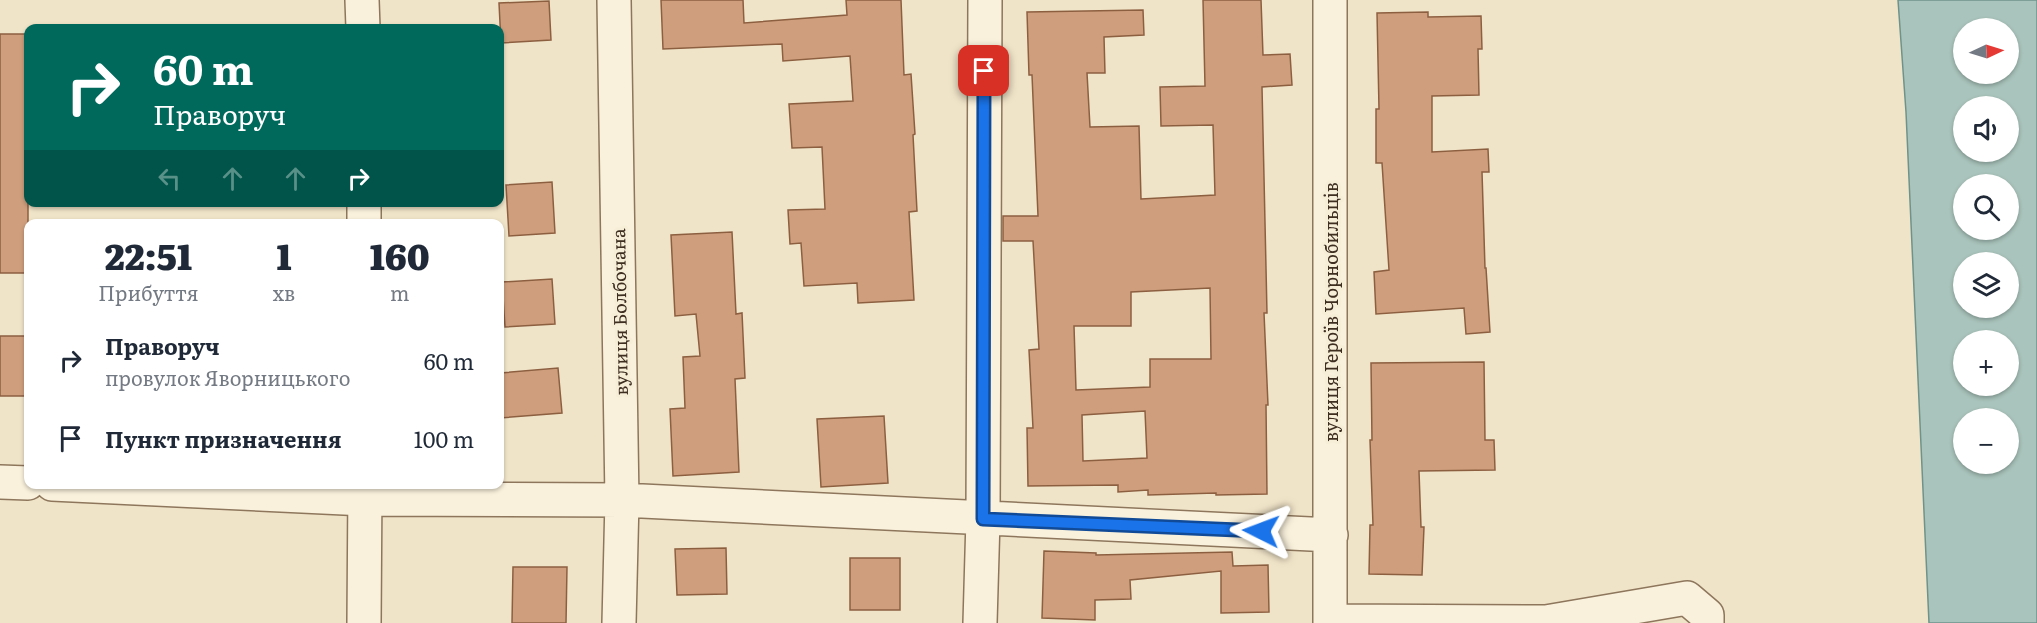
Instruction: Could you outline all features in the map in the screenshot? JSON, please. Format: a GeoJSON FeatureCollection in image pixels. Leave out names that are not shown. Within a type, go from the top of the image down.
{"type":"FeatureCollection","features":[{"type":"Feature","properties":{"kind":"street"},"geometry":{"type":"LineString","coordinates":[[362,0],[363,24]]}},
{"type":"Feature","properties":{"kind":"street","name":"вулиця Болбочана"},"geometry":{"type":"LineString","coordinates":[[614,0],[622,500],[619,623]]}},
{"type":"Feature","properties":{"kind":"street"},"geometry":{"type":"LineString","coordinates":[[980,623],[983,519],[985,0]]}},
{"type":"Feature","properties":{"kind":"street","name":"вулиця Героїв Чорнобильців"},"geometry":{"type":"LineString","coordinates":[[1330,0],[1330,622]]}},
{"type":"Feature","properties":{"kind":"street"},"geometry":{"type":"LineString","coordinates":[[0,482],[24,483]]}},
{"type":"Feature","properties":{"kind":"street"},"geometry":{"type":"LineString","coordinates":[[248,489],[622,500],[1330,535]]}},
{"type":"Feature","properties":{"kind":"street"},"geometry":{"type":"LineString","coordinates":[[364,623],[365,492]]}},
{"type":"Feature","properties":{"kind":"street"},"geometry":{"type":"LineString","coordinates":[[1330,622],[1546,622],[1687,598],[1707,615],[1707,623]]}},
{"type":"Feature","properties":{"kind":"water"},"geometry":{"type":"Polygon","coordinates":[[[1898,0],[2037,0],[2037,623],[1929,623],[1906,112],[1898,0]]]}},
{"type":"Feature","properties":{"kind":"building"},"geometry":{"type":"Polygon","coordinates":[[[661,0],[743,0],[744,23],[847,15],[846,0],[901,0],[904,75],[911,74],[915,134],[913,135],[917,211],[909,212],[914,300],[858,303],[857,283],[804,286],[801,243],[790,244],[788,210],[825,209],[822,147],[792,148],[789,104],[853,101],[850,56],[783,61],[782,44],[663,49],[661,0]]]}},
{"type":"Feature","properties":{"kind":"building"},"geometry":{"type":"Polygon","coordinates":[[[1203,0],[1261,0],[1263,55],[1290,54],[1292,85],[1262,87],[1267,313],[1264,313],[1268,405],[1266,405],[1267,494],[1148,495],[1148,490],[1118,492],[1118,485],[1028,486],[1027,428],[1033,428],[1029,350],[1039,349],[1033,241],[1003,241],[1003,216],[1038,216],[1027,12],[1143,10],[1144,35],[1104,37],[1105,73],[1087,73],[1090,127],[1139,126],[1141,199],[1215,195],[1213,125],[1161,126],[1160,87],[1205,86],[1203,0]],[[1210,288],[1131,292],[1131,326],[1074,326],[1076,390],[1150,387],[1150,359],[1211,359],[1210,288]],[[1145,411],[1082,415],[1083,461],[1147,458],[1145,411]]]}},
{"type":"Feature","properties":{"kind":"building"},"geometry":{"type":"Polygon","coordinates":[[[549,1],[551,40],[504,43],[504,24],[500,24],[499,3],[549,1]]]}},
{"type":"Feature","properties":{"kind":"building"},"geometry":{"type":"Polygon","coordinates":[[[1428,12],[1428,17],[1481,16],[1482,49],[1478,49],[1479,95],[1432,96],[1432,152],[1488,149],[1489,172],[1482,172],[1490,332],[1466,334],[1464,308],[1376,314],[1374,272],[1389,270],[1382,163],[1376,163],[1376,109],[1379,109],[1377,13],[1428,12]]]}},
{"type":"Feature","properties":{"kind":"building"},"geometry":{"type":"Polygon","coordinates":[[[0,34],[24,34],[24,207],[28,207],[28,219],[24,219],[24,273],[0,273],[0,34]]]}},
{"type":"Feature","properties":{"kind":"building"},"geometry":{"type":"Polygon","coordinates":[[[552,182],[555,233],[509,236],[506,185],[552,182]]]}},
{"type":"Feature","properties":{"kind":"building"},"geometry":{"type":"Polygon","coordinates":[[[732,232],[736,314],[742,313],[745,378],[735,379],[739,472],[673,476],[670,409],[685,408],[683,357],[700,356],[696,314],[675,316],[671,235],[732,232]]]}},
{"type":"Feature","properties":{"kind":"building"},"geometry":{"type":"Polygon","coordinates":[[[552,279],[555,324],[505,327],[504,282],[552,279]]]}},
{"type":"Feature","properties":{"kind":"building"},"geometry":{"type":"Polygon","coordinates":[[[0,336],[24,336],[24,396],[0,396],[0,336]]]}},
{"type":"Feature","properties":{"kind":"building"},"geometry":{"type":"Polygon","coordinates":[[[1484,362],[1485,440],[1494,440],[1495,470],[1419,471],[1421,527],[1424,527],[1422,575],[1369,574],[1370,525],[1373,525],[1370,440],[1372,440],[1371,363],[1484,362]]]}},
{"type":"Feature","properties":{"kind":"building"},"geometry":{"type":"Polygon","coordinates":[[[558,368],[562,413],[504,418],[504,373],[558,368]]]}},
{"type":"Feature","properties":{"kind":"building"},"geometry":{"type":"Polygon","coordinates":[[[884,416],[888,483],[821,487],[817,419],[884,416]]]}},
{"type":"Feature","properties":{"kind":"building"},"geometry":{"type":"Polygon","coordinates":[[[726,548],[727,594],[677,595],[675,549],[726,548]]]}},
{"type":"Feature","properties":{"kind":"building"},"geometry":{"type":"Polygon","coordinates":[[[1044,551],[1096,553],[1096,555],[1232,552],[1233,566],[1268,565],[1269,612],[1221,613],[1221,571],[1130,580],[1131,599],[1095,600],[1095,620],[1042,618],[1044,551]]]}},
{"type":"Feature","properties":{"kind":"building"},"geometry":{"type":"Polygon","coordinates":[[[850,558],[900,558],[900,610],[850,610],[850,558]]]}},
{"type":"Feature","properties":{"kind":"building"},"geometry":{"type":"Polygon","coordinates":[[[513,567],[567,567],[566,623],[512,623],[513,567]]]}},
{"type":"Feature","properties":{"kind":"route"},"geometry":{"type":"LineString","coordinates":[[984,71],[983,519],[1261,531]]}}]}
